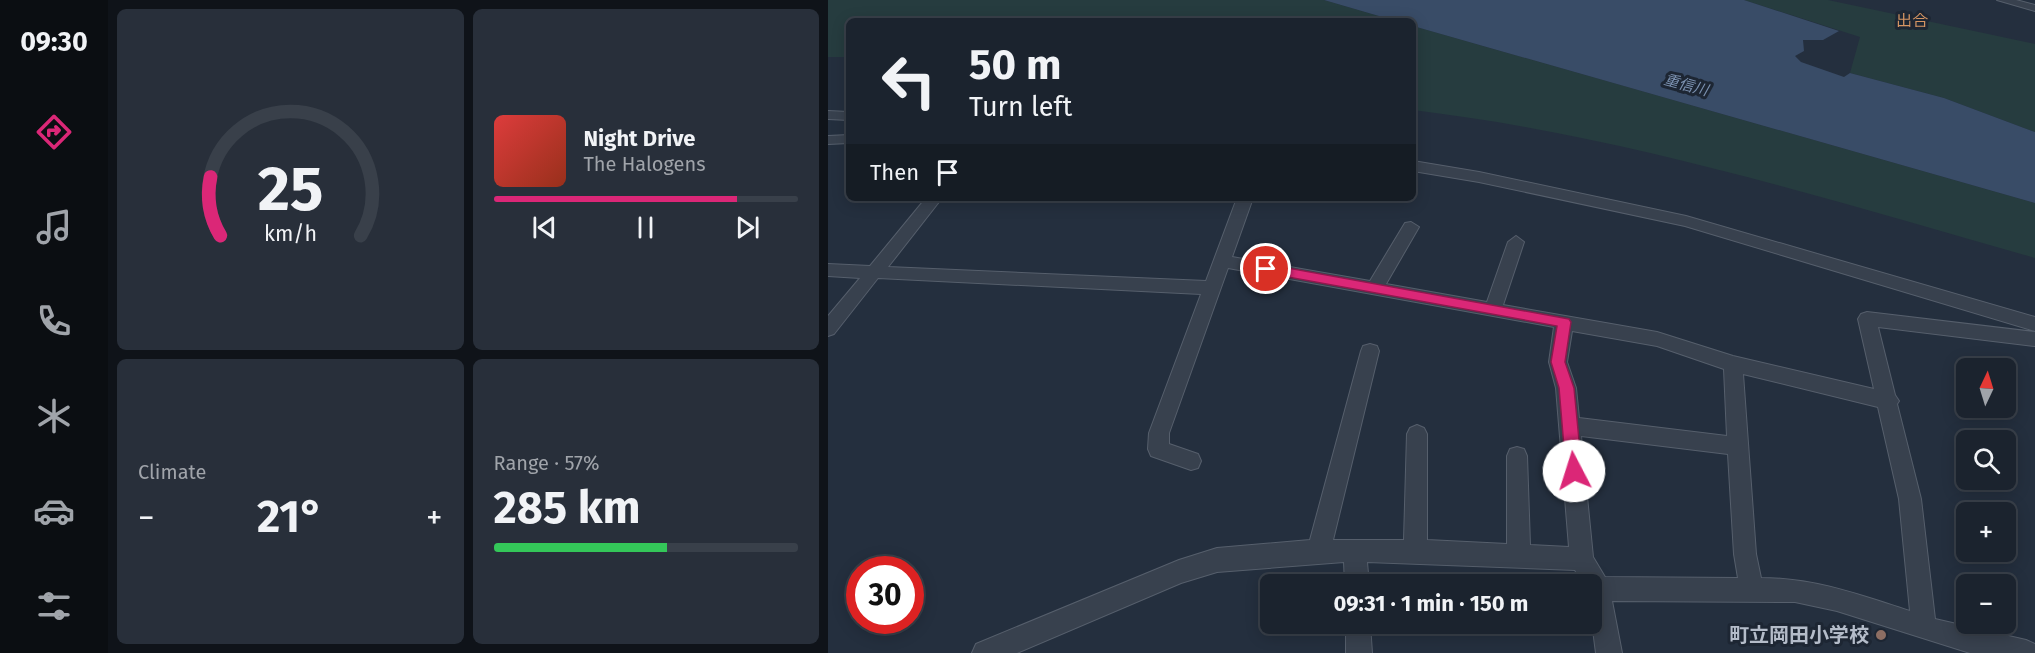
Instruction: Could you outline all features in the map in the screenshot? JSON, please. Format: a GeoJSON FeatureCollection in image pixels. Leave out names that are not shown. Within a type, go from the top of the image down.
{"type":"FeatureCollection","features":[{"type":"Feature","properties":{"kind":"street"},"geometry":{"type":"LineString","coordinates":[[2002,0],[2035,8]]}},
{"type":"Feature","properties":{"kind":"street"},"geometry":{"type":"LineString","coordinates":[[828,114],[846,116]]}},
{"type":"Feature","properties":{"kind":"street"},"geometry":{"type":"LineString","coordinates":[[828,140],[846,139]]}},
{"type":"Feature","properties":{"kind":"street"},"geometry":{"type":"LineString","coordinates":[[828,149],[846,150]]}},
{"type":"Feature","properties":{"kind":"street"},"geometry":{"type":"LineString","coordinates":[[1416,166],[1479,177],[1686,221],[2035,324]]}},
{"type":"Feature","properties":{"kind":"street"},"geometry":{"type":"LineString","coordinates":[[828,329],[932,201]]}},
{"type":"Feature","properties":{"kind":"street"},"geometry":{"type":"LineString","coordinates":[[1191,461],[1158,449],[1159,433],[1244,201]]}},
{"type":"Feature","properties":{"kind":"street"},"geometry":{"type":"LineString","coordinates":[[1375,288],[1410,227]]}},
{"type":"Feature","properties":{"kind":"street"},"geometry":{"type":"LineString","coordinates":[[1493,309],[1516,242]]}},
{"type":"Feature","properties":{"kind":"street"},"geometry":{"type":"LineString","coordinates":[[1222,261],[1657,339],[1733,364],[1889,401]]}},
{"type":"Feature","properties":{"kind":"street"},"geometry":{"type":"LineString","coordinates":[[828,270],[1211,288]]}},
{"type":"Feature","properties":{"kind":"street"},"geometry":{"type":"LineString","coordinates":[[1924,627],[1911,500],[1889,401],[1867,319],[2035,339]]}},
{"type":"Feature","properties":{"kind":"street"},"geometry":{"type":"LineString","coordinates":[[1564,322],[1558,362],[1566,388],[1582,560],[1590,574]]}},
{"type":"Feature","properties":{"kind":"street"},"geometry":{"type":"LineString","coordinates":[[1319,551],[1370,351]]}},
{"type":"Feature","properties":{"kind":"street"},"geometry":{"type":"LineString","coordinates":[[1733,364],[1745,554],[1752,590]]}},
{"type":"Feature","properties":{"kind":"street"},"geometry":{"type":"LineString","coordinates":[[1570,426],[1737,446]]}},
{"type":"Feature","properties":{"kind":"street"},"geometry":{"type":"LineString","coordinates":[[1415,551],[1417,434]]}},
{"type":"Feature","properties":{"kind":"street"},"geometry":{"type":"LineString","coordinates":[[1517,456],[1519,556]]}},
{"type":"Feature","properties":{"kind":"street"},"geometry":{"type":"LineString","coordinates":[[986,653],[1058,626],[1179,572],[1217,560],[1319,551],[1415,551],[1582,560]]}},
{"type":"Feature","properties":{"kind":"street"},"geometry":{"type":"LineString","coordinates":[[1355,551],[1356,574]]}},
{"type":"Feature","properties":{"kind":"street"},"geometry":{"type":"LineString","coordinates":[[1602,589],[1795,590],[1837,599],[1924,627],[2026,653]]}},
{"type":"Feature","properties":{"kind":"street"},"geometry":{"type":"LineString","coordinates":[[1602,612],[1609,653]]}},
{"type":"Feature","properties":{"kind":"street"},"geometry":{"type":"LineString","coordinates":[[1358,634],[1359,653]]}},
{"type":"Feature","properties":{"kind":"green space"},"geometry":{"type":"Polygon","coordinates":[[[828,0],[1324,0],[1386,18],[846,18],[846,57],[828,57],[828,0]]]}},
{"type":"Feature","properties":{"kind":"green space"},"geometry":{"type":"Polygon","coordinates":[[[1744,0],[1828,0],[2035,44],[2035,132],[1944,98],[1850,73],[1860,37],[1744,0]]]}},
{"type":"Feature","properties":{"kind":"green space"},"geometry":{"type":"Polygon","coordinates":[[[1416,27],[2035,203],[2035,258],[1717,169],[1589,140],[1483,120],[1416,110],[1416,27]]]}},
{"type":"Feature","properties":{"kind":"water","name":"重信川"},"geometry":{"type":"Polygon","coordinates":[[[1324,0],[1744,0],[1839,31],[1823,40],[1803,40],[1804,51],[1795,56],[1801,62],[1844,77],[1850,73],[1944,98],[2035,132],[2035,203],[1416,27],[1416,18],[1386,18],[1324,0]]]}},
{"type":"Feature","properties":{"kind":"place","name":"町立岡田小学校"},"geometry":{"type":"Point","coordinates":[1881,635]}},
{"type":"Feature","properties":{"kind":"district","name":"出合"},"geometry":{"type":"Point","coordinates":[1912,20]}},
{"type":"Feature","properties":{"kind":"route"},"geometry":{"type":"LineString","coordinates":[[1266,269],[1564,322],[1558,362],[1566,388],[1574,471]]}}]}
